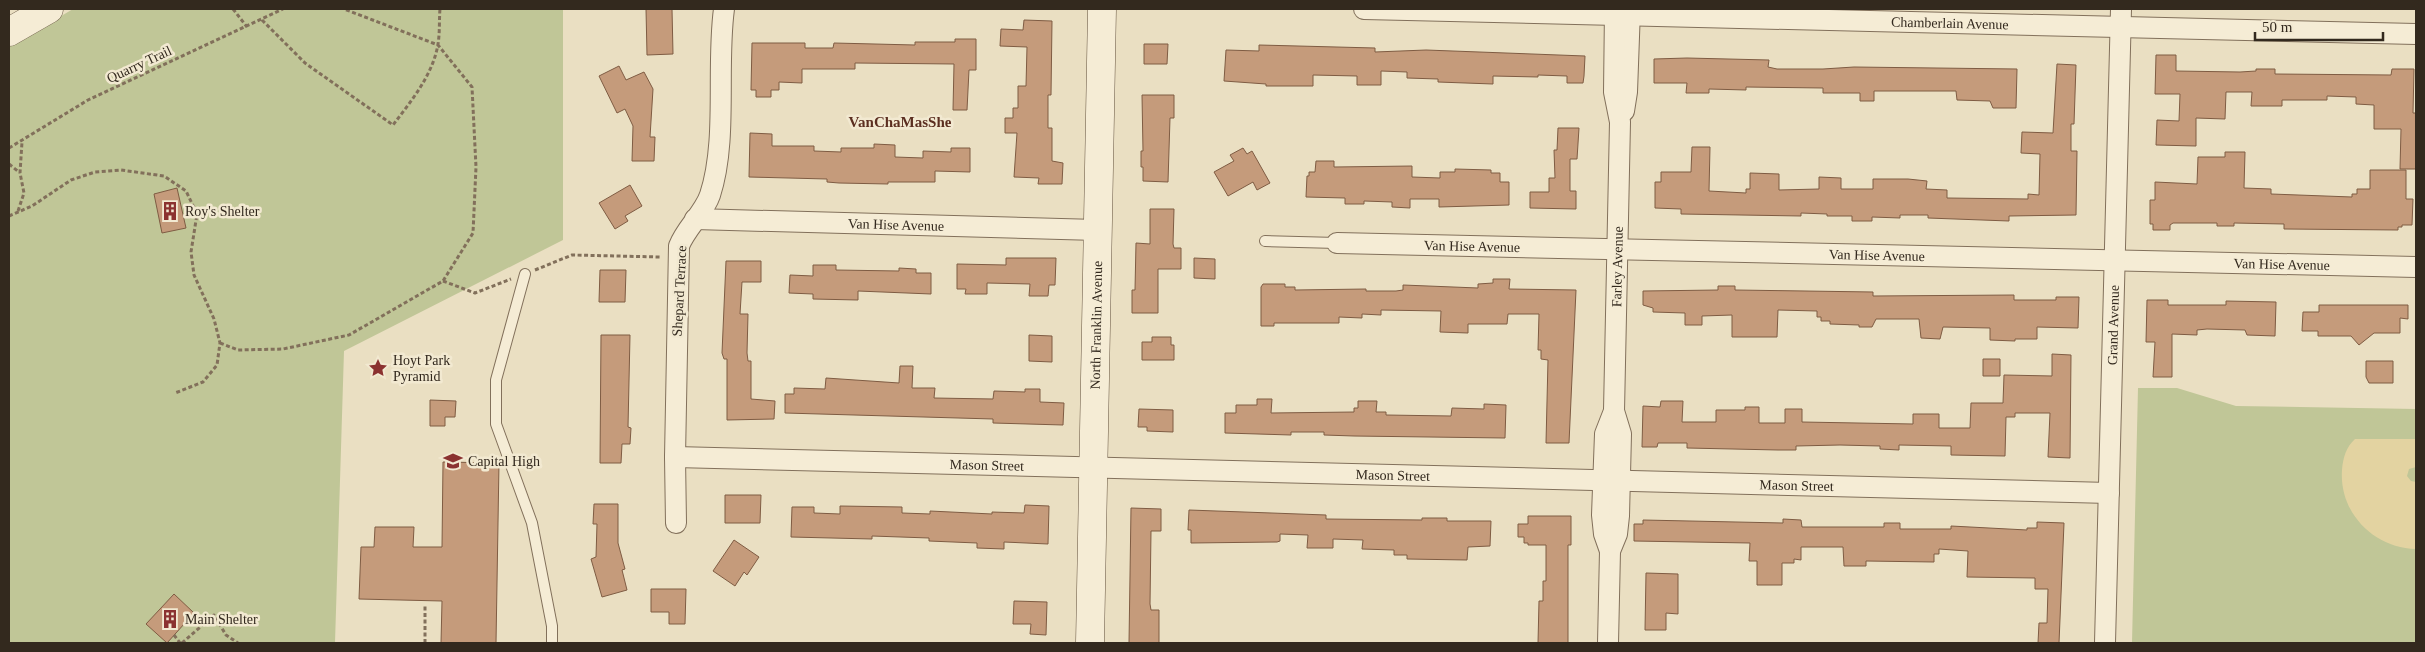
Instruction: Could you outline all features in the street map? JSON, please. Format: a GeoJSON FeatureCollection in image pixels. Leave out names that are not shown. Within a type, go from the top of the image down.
{"type":"FeatureCollection","features":[{"type":"Feature","properties":{"kind":"street"},"geometry":{"type":"LineString","coordinates":[[9,32],[49,9]]}},
{"type":"Feature","properties":{"kind":"street","name":"Shepard Terrace"},"geometry":{"type":"LineString","coordinates":[[676,523],[678,253],[683,236],[710,197],[718,161],[724,9]]}},
{"type":"Feature","properties":{"kind":"street","name":"North Franklin Avenue"},"geometry":{"type":"LineString","coordinates":[[1090,643],[1102,9]]}},
{"type":"Feature","properties":{"kind":"street","name":"Chamberlain Avenue"},"geometry":{"type":"LineString","coordinates":[[1364,9],[2121,18],[2416,34]]}},
{"type":"Feature","properties":{"kind":"street","name":"Farley Avenue"},"geometry":{"type":"LineString","coordinates":[[1608,643],[1610,551],[1617,534],[1611,481],[1620,434],[1614,411],[1620,122],[1627,92],[1623,12]]}},
{"type":"Feature","properties":{"kind":"street","name":"Grand Avenue"},"geometry":{"type":"LineString","coordinates":[[2105,643],[2121,18]]}},
{"type":"Feature","properties":{"kind":"street","name":"Van Hise Avenue"},"geometry":{"type":"LineString","coordinates":[[695,219],[1097,230]]}},
{"type":"Feature","properties":{"kind":"street","name":"Van Hise Avenue"},"geometry":{"type":"LineString","coordinates":[[1337,242],[2416,267]]}},
{"type":"Feature","properties":{"kind":"street","name":"Mason Street"},"geometry":{"type":"LineString","coordinates":[[675,457],[2109,493]]}},
{"type":"Feature","properties":{"kind":"lane"},"geometry":{"type":"LineString","coordinates":[[1265,241],[1337,242]]}},
{"type":"Feature","properties":{"kind":"lane"},"geometry":{"type":"LineString","coordinates":[[525,274],[496,380],[496,424],[532,524],[552,626],[552,643]]}},
{"type":"Feature","properties":{"kind":"path"},"geometry":{"type":"LineString","coordinates":[[233,9],[247,26]]}},
{"type":"Feature","properties":{"kind":"path","name":"Quarry Trail"},"geometry":{"type":"LineString","coordinates":[[9,148],[88,100],[283,9]]}},
{"type":"Feature","properties":{"kind":"path"},"geometry":{"type":"LineString","coordinates":[[220,343],[238,350],[283,349],[349,336],[443,281],[473,233],[476,167],[472,86],[438,45],[344,9]]}},
{"type":"Feature","properties":{"kind":"path"},"geometry":{"type":"LineString","coordinates":[[262,20],[305,63],[393,125],[422,85],[438,45],[440,9]]}},
{"type":"Feature","properties":{"kind":"path"},"geometry":{"type":"LineString","coordinates":[[18,212],[24,194],[20,173],[22,141]]}},
{"type":"Feature","properties":{"kind":"path"},"geometry":{"type":"LineString","coordinates":[[9,164],[20,173]]}},
{"type":"Feature","properties":{"kind":"path"},"geometry":{"type":"LineString","coordinates":[[9,216],[32,206],[71,180],[95,172],[121,170],[164,176],[186,191],[197,214],[190,252],[194,275],[214,319],[220,343],[217,365],[203,382],[175,392]]}},
{"type":"Feature","properties":{"kind":"path"},"geometry":{"type":"LineString","coordinates":[[443,281],[474,293],[572,255],[658,257],[678,253]]}},
{"type":"Feature","properties":{"kind":"path"},"geometry":{"type":"LineString","coordinates":[[425,605],[425,643]]}},
{"type":"Feature","properties":{"kind":"path"},"geometry":{"type":"LineString","coordinates":[[174,635],[181,643],[214,615],[226,635],[238,643]]}},
{"type":"Feature","properties":{"kind":"green space"},"geometry":{"type":"Polygon","coordinates":[[[73,9],[563,9],[563,240],[344,351],[335,643],[9,643],[9,47],[73,9]]]}},
{"type":"Feature","properties":{"kind":"green space"},"geometry":{"type":"Polygon","coordinates":[[[2138,388],[2177,388],[2236,406],[2416,409],[2416,643],[2132,643],[2138,388]]]}},
{"type":"Feature","properties":{"kind":"sand"},"geometry":{"type":"Polygon","coordinates":[[[2355,439],[2416,439],[2416,467],[2409,469],[2407,476],[2411,481],[2416,482],[2416,549],[2401,547],[2373,535],[2353,514],[2346,500],[2342,470],[2346,453],[2355,439]]]}},
{"type":"Feature","properties":{"kind":"building"},"geometry":{"type":"Polygon","coordinates":[[[646,9],[672,9],[673,54],[647,55],[646,9]]]}},
{"type":"Feature","properties":{"kind":"building"},"geometry":{"type":"Polygon","coordinates":[[[1024,20],[1052,21],[1051,95],[1048,95],[1048,128],[1052,128],[1052,161],[1063,163],[1062,184],[1038,184],[1039,178],[1014,177],[1017,133],[1005,133],[1005,118],[1013,118],[1013,108],[1018,108],[1018,86],[1026,86],[1027,47],[1000,46],[1001,29],[1023,30],[1024,20]]]}},
{"type":"Feature","properties":{"kind":"building"},"geometry":{"type":"Polygon","coordinates":[[[955,39],[976,39],[976,70],[969,70],[967,110],[953,110],[954,64],[855,63],[855,69],[802,69],[802,83],[779,82],[779,90],[771,90],[771,97],[756,97],[756,90],[751,90],[752,43],[805,43],[805,48],[833,48],[834,43],[915,45],[915,42],[955,42],[955,39]]]}},
{"type":"Feature","properties":{"kind":"building"},"geometry":{"type":"Polygon","coordinates":[[[1144,44],[1168,44],[1167,64],[1144,64],[1144,44]]]}},
{"type":"Feature","properties":{"kind":"building"},"geometry":{"type":"Polygon","coordinates":[[[1259,45],[1375,48],[1375,52],[1426,50],[1585,56],[1584,76],[1583,83],[1567,83],[1567,76],[1493,76],[1493,84],[1438,82],[1438,79],[1407,78],[1407,72],[1381,71],[1381,85],[1357,85],[1357,76],[1313,75],[1313,86],[1266,86],[1266,84],[1224,81],[1226,50],[1259,51],[1259,45]]]}},
{"type":"Feature","properties":{"kind":"building"},"geometry":{"type":"Polygon","coordinates":[[[2156,55],[2176,55],[2176,71],[2240,72],[2256,71],[2256,69],[2275,69],[2275,74],[2391,75],[2392,69],[2414,69],[2413,113],[2416,113],[2416,169],[2400,169],[2401,129],[2374,129],[2374,105],[2356,104],[2356,97],[2327,96],[2327,100],[2282,100],[2282,106],[2251,106],[2252,92],[2226,92],[2225,119],[2196,118],[2196,146],[2156,145],[2157,120],[2179,121],[2180,94],[2155,94],[2156,55]]]}},
{"type":"Feature","properties":{"kind":"building"},"geometry":{"type":"Polygon","coordinates":[[[1654,59],[1769,60],[1768,67],[1777,69],[1854,67],[2017,69],[2016,108],[1993,108],[1990,101],[1957,100],[1956,91],[1874,91],[1874,101],[1860,101],[1860,93],[1823,93],[1823,88],[1746,87],[1746,90],[1709,89],[1709,93],[1686,93],[1687,83],[1654,83],[1654,59]]]}},
{"type":"Feature","properties":{"kind":"building"},"geometry":{"type":"Polygon","coordinates":[[[2057,64],[2076,65],[2074,124],[2071,124],[2071,151],[2077,151],[2076,215],[2009,216],[2009,221],[1928,218],[1928,215],[1900,215],[1900,218],[1872,217],[1872,221],[1852,221],[1852,216],[1827,216],[1827,214],[1801,213],[1801,216],[1681,214],[1681,209],[1655,208],[1655,182],[1661,182],[1661,172],[1691,172],[1692,147],[1710,147],[1709,191],[1746,193],[1746,189],[1750,189],[1750,173],[1779,174],[1779,190],[1819,189],[1819,177],[1841,178],[1841,189],[1873,189],[1873,179],[1908,179],[1927,181],[1926,189],[1947,190],[1947,198],[2028,199],[2028,194],[2039,195],[2040,154],[2021,153],[2022,132],[2053,133],[2057,64]]]}},
{"type":"Feature","properties":{"kind":"building"},"geometry":{"type":"Polygon","coordinates":[[[619,66],[626,80],[644,72],[653,89],[650,137],[655,137],[654,161],[632,161],[633,126],[625,109],[617,113],[599,76],[619,66]]]}},
{"type":"Feature","properties":{"kind":"building"},"geometry":{"type":"Polygon","coordinates":[[[1142,95],[1174,95],[1174,118],[1170,118],[1168,182],[1143,181],[1143,167],[1141,167],[1141,151],[1143,151],[1142,95]]]}},
{"type":"Feature","properties":{"kind":"building"},"geometry":{"type":"Polygon","coordinates":[[[1558,128],[1579,128],[1577,159],[1570,159],[1570,191],[1576,191],[1576,209],[1530,208],[1530,192],[1549,192],[1549,178],[1555,178],[1554,150],[1557,150],[1558,128]]]}},
{"type":"Feature","properties":{"kind":"building"},"geometry":{"type":"Polygon","coordinates":[[[750,133],[772,134],[772,146],[814,146],[814,151],[841,152],[841,148],[874,148],[874,144],[895,145],[895,157],[923,158],[923,151],[951,152],[951,148],[970,148],[970,172],[935,171],[935,182],[888,182],[888,184],[839,183],[827,182],[827,179],[749,177],[750,133]]]}},
{"type":"Feature","properties":{"kind":"building"},"geometry":{"type":"Polygon","coordinates":[[[1243,148],[1247,154],[1252,151],[1270,183],[1257,190],[1253,182],[1228,196],[1214,172],[1234,161],[1230,155],[1243,148]]]}},
{"type":"Feature","properties":{"kind":"building"},"geometry":{"type":"Polygon","coordinates":[[[2225,152],[2245,152],[2244,188],[2271,189],[2271,194],[2352,197],[2352,194],[2357,194],[2357,189],[2370,189],[2370,170],[2406,170],[2406,199],[2413,199],[2412,225],[2402,225],[2402,227],[2398,227],[2398,230],[2284,229],[2284,224],[2234,223],[2234,226],[2217,226],[2217,223],[2173,223],[2170,225],[2170,230],[2153,230],[2153,224],[2150,224],[2150,200],[2155,200],[2155,182],[2197,184],[2198,157],[2225,157],[2225,152]]]}},
{"type":"Feature","properties":{"kind":"building"},"geometry":{"type":"Polygon","coordinates":[[[1316,161],[1334,161],[1334,167],[1412,166],[1412,177],[1440,178],[1440,172],[1455,172],[1455,169],[1491,170],[1491,173],[1500,173],[1500,182],[1509,182],[1509,205],[1439,207],[1439,199],[1410,199],[1410,208],[1392,207],[1392,202],[1364,201],[1364,204],[1345,204],[1345,198],[1306,197],[1307,176],[1309,176],[1309,172],[1315,172],[1316,161]]]}},
{"type":"Feature","properties":{"kind":"building"},"geometry":{"type":"Polygon","coordinates":[[[630,185],[642,206],[625,216],[628,221],[615,229],[599,203],[630,185]]]}},
{"type":"Feature","properties":{"kind":"building","name":"Roy's Shelter"},"geometry":{"type":"Polygon","coordinates":[[[177,188],[186,228],[162,233],[154,194],[177,188]]]}},
{"type":"Feature","properties":{"kind":"building"},"geometry":{"type":"Polygon","coordinates":[[[1150,209],[1174,209],[1173,244],[1174,248],[1181,248],[1181,269],[1158,269],[1158,313],[1132,313],[1132,290],[1135,290],[1136,243],[1150,244],[1150,209]]]}},
{"type":"Feature","properties":{"kind":"building"},"geometry":{"type":"Polygon","coordinates":[[[1006,258],[1056,258],[1055,285],[1049,285],[1048,296],[1029,296],[1030,284],[987,283],[987,294],[965,294],[966,289],[957,289],[957,264],[1006,265],[1006,258]]]}},
{"type":"Feature","properties":{"kind":"building"},"geometry":{"type":"Polygon","coordinates":[[[1194,258],[1215,259],[1215,279],[1194,278],[1194,258]]]}},
{"type":"Feature","properties":{"kind":"building"},"geometry":{"type":"Polygon","coordinates":[[[726,261],[761,261],[761,282],[742,282],[740,314],[748,314],[747,353],[748,361],[751,361],[751,399],[775,401],[774,419],[727,420],[727,359],[724,359],[722,353],[726,261]]]}},
{"type":"Feature","properties":{"kind":"building"},"geometry":{"type":"Polygon","coordinates":[[[813,265],[836,265],[836,270],[899,271],[899,268],[916,269],[916,273],[931,273],[931,294],[858,291],[858,300],[813,299],[813,294],[789,293],[790,275],[813,276],[813,265]]]}},
{"type":"Feature","properties":{"kind":"building"},"geometry":{"type":"Polygon","coordinates":[[[600,270],[626,270],[625,302],[599,302],[600,270]]]}},
{"type":"Feature","properties":{"kind":"building"},"geometry":{"type":"Polygon","coordinates":[[[1493,279],[1510,279],[1509,289],[1576,290],[1569,443],[1546,443],[1548,360],[1541,359],[1541,350],[1538,350],[1539,314],[1508,314],[1507,324],[1468,324],[1468,333],[1440,332],[1441,311],[1381,310],[1381,315],[1362,314],[1362,318],[1339,317],[1339,323],[1274,323],[1274,326],[1261,326],[1261,287],[1263,284],[1285,284],[1285,287],[1295,287],[1295,290],[1366,289],[1366,291],[1396,291],[1403,290],[1403,285],[1478,288],[1478,284],[1493,283],[1493,279]]]}},
{"type":"Feature","properties":{"kind":"building"},"geometry":{"type":"Polygon","coordinates":[[[1718,286],[1735,286],[1735,290],[1873,292],[1873,296],[2014,295],[2014,300],[2056,300],[2056,297],[2079,297],[2078,328],[2037,327],[2037,339],[2015,339],[2015,341],[1990,340],[1990,328],[1943,327],[1940,339],[1921,338],[1919,319],[1876,319],[1872,327],[1859,327],[1859,325],[1830,324],[1830,321],[1821,321],[1821,317],[1817,317],[1817,311],[1778,310],[1777,337],[1732,337],[1732,315],[1702,316],[1702,325],[1685,325],[1685,313],[1653,312],[1653,308],[1643,305],[1643,291],[1718,290],[1718,286]]]}},
{"type":"Feature","properties":{"kind":"building"},"geometry":{"type":"Polygon","coordinates":[[[2147,300],[2168,300],[2168,305],[2226,305],[2226,301],[2276,302],[2275,336],[2247,335],[2245,330],[2207,329],[2197,330],[2197,335],[2172,334],[2172,377],[2153,377],[2155,342],[2146,342],[2147,300]]]}},
{"type":"Feature","properties":{"kind":"building"},"geometry":{"type":"Polygon","coordinates":[[[2319,305],[2408,305],[2408,319],[2400,318],[2400,333],[2374,333],[2359,345],[2351,336],[2318,336],[2318,331],[2302,331],[2303,312],[2319,312],[2319,305]]]}},
{"type":"Feature","properties":{"kind":"building"},"geometry":{"type":"Polygon","coordinates":[[[601,335],[630,335],[628,427],[631,428],[630,444],[622,444],[621,463],[600,463],[601,335]]]}},
{"type":"Feature","properties":{"kind":"building"},"geometry":{"type":"Polygon","coordinates":[[[1029,335],[1052,336],[1052,362],[1029,361],[1029,335]]]}},
{"type":"Feature","properties":{"kind":"building"},"geometry":{"type":"Polygon","coordinates":[[[1152,337],[1171,337],[1171,345],[1174,345],[1174,360],[1142,360],[1142,342],[1152,342],[1152,337]]]}},
{"type":"Feature","properties":{"kind":"building"},"geometry":{"type":"Polygon","coordinates":[[[2052,354],[2071,355],[2070,458],[2048,457],[2050,413],[2015,413],[2015,417],[2006,417],[2005,456],[1951,455],[1951,446],[1899,445],[1899,450],[1880,449],[1880,446],[1796,446],[1796,450],[1778,450],[1687,448],[1687,443],[1658,443],[1657,447],[1642,447],[1643,406],[1660,407],[1661,401],[1683,401],[1682,422],[1716,422],[1716,410],[1745,410],[1745,407],[1759,407],[1759,423],[1785,423],[1785,409],[1802,409],[1802,422],[1913,424],[1913,414],[1939,414],[1939,428],[1970,428],[1971,403],[2003,403],[2004,375],[2052,376],[2052,354]]]}},
{"type":"Feature","properties":{"kind":"building"},"geometry":{"type":"Polygon","coordinates":[[[1983,359],[2000,359],[2000,376],[1983,376],[1983,359]]]}},
{"type":"Feature","properties":{"kind":"building"},"geometry":{"type":"Polygon","coordinates":[[[2366,361],[2393,361],[2393,383],[2369,383],[2366,377],[2366,361]]]}},
{"type":"Feature","properties":{"kind":"building"},"geometry":{"type":"Polygon","coordinates":[[[900,366],[913,366],[912,388],[935,388],[934,398],[993,399],[994,391],[1025,392],[1025,389],[1040,389],[1040,402],[1064,403],[1063,425],[993,423],[993,419],[785,413],[785,394],[794,394],[794,388],[825,389],[826,378],[899,383],[900,366]]]}},
{"type":"Feature","properties":{"kind":"building"},"geometry":{"type":"Polygon","coordinates":[[[1257,399],[1272,399],[1271,413],[1354,412],[1354,408],[1358,408],[1358,401],[1377,401],[1376,412],[1386,412],[1386,415],[1451,416],[1452,408],[1484,409],[1484,404],[1506,405],[1505,438],[1354,436],[1324,435],[1324,432],[1291,432],[1291,435],[1225,433],[1225,413],[1236,413],[1236,405],[1257,405],[1257,399]]]}},
{"type":"Feature","properties":{"kind":"building"},"geometry":{"type":"Polygon","coordinates":[[[430,400],[456,401],[455,417],[445,417],[445,426],[430,426],[430,400]]]}},
{"type":"Feature","properties":{"kind":"building"},"geometry":{"type":"Polygon","coordinates":[[[1139,409],[1173,410],[1173,432],[1147,431],[1147,427],[1138,427],[1139,409]]]}},
{"type":"Feature","properties":{"kind":"building"},"geometry":{"type":"Polygon","coordinates":[[[443,462],[499,463],[496,643],[441,643],[442,601],[359,599],[361,547],[374,547],[375,527],[414,527],[413,547],[442,547],[443,462]]]}},
{"type":"Feature","properties":{"kind":"building"},"geometry":{"type":"Polygon","coordinates":[[[725,495],[761,495],[760,523],[725,523],[725,495]]]}},
{"type":"Feature","properties":{"kind":"building"},"geometry":{"type":"Polygon","coordinates":[[[594,504],[618,504],[618,543],[625,569],[622,570],[627,590],[602,597],[591,559],[596,557],[597,524],[593,524],[594,504]]]}},
{"type":"Feature","properties":{"kind":"building"},"geometry":{"type":"Polygon","coordinates":[[[1025,505],[1049,506],[1048,544],[1004,542],[1004,549],[977,548],[977,543],[929,541],[929,538],[872,536],[872,539],[791,537],[792,507],[814,507],[814,513],[840,514],[840,506],[902,507],[902,513],[930,514],[930,511],[992,514],[992,512],[1024,513],[1025,505]]]}},
{"type":"Feature","properties":{"kind":"building"},"geometry":{"type":"Polygon","coordinates":[[[1131,508],[1161,509],[1161,531],[1151,531],[1150,604],[1151,610],[1159,610],[1159,643],[1129,643],[1131,508]]]}},
{"type":"Feature","properties":{"kind":"building"},"geometry":{"type":"Polygon","coordinates":[[[1189,510],[1326,515],[1326,519],[1422,520],[1422,518],[1447,518],[1447,521],[1491,521],[1490,546],[1468,547],[1467,560],[1407,559],[1407,555],[1394,555],[1394,550],[1362,549],[1363,540],[1333,539],[1333,548],[1307,548],[1308,535],[1280,534],[1280,541],[1277,542],[1191,543],[1191,530],[1188,530],[1189,510]]]}},
{"type":"Feature","properties":{"kind":"building"},"geometry":{"type":"Polygon","coordinates":[[[1528,516],[1571,516],[1571,545],[1568,545],[1568,643],[1538,643],[1539,601],[1543,601],[1543,581],[1546,581],[1546,545],[1528,545],[1528,543],[1524,543],[1524,537],[1518,537],[1518,524],[1528,524],[1528,516]]]}},
{"type":"Feature","properties":{"kind":"building"},"geometry":{"type":"Polygon","coordinates":[[[1783,519],[1801,520],[1802,527],[1884,527],[1884,523],[1900,523],[1900,529],[1951,529],[1951,526],[2027,530],[2027,528],[2037,528],[2037,522],[2064,523],[2059,643],[2038,643],[2039,623],[2047,623],[2048,589],[2035,589],[2035,578],[1967,577],[1968,551],[1939,549],[1939,554],[1934,554],[1934,562],[1866,561],[1866,566],[1844,566],[1843,547],[1801,547],[1801,560],[1794,559],[1794,563],[1782,563],[1782,585],[1757,585],[1757,561],[1749,561],[1750,543],[1634,541],[1634,524],[1643,524],[1643,520],[1783,523],[1783,519]]]}},
{"type":"Feature","properties":{"kind":"building"},"geometry":{"type":"Polygon","coordinates":[[[734,540],[759,557],[747,575],[744,572],[735,586],[713,571],[734,540]]]}},
{"type":"Feature","properties":{"kind":"building"},"geometry":{"type":"Polygon","coordinates":[[[1646,573],[1678,574],[1678,614],[1666,613],[1666,630],[1645,630],[1646,573]]]}},
{"type":"Feature","properties":{"kind":"building"},"geometry":{"type":"Polygon","coordinates":[[[651,589],[686,589],[685,624],[669,624],[669,612],[651,612],[651,589]]]}},
{"type":"Feature","properties":{"kind":"building","name":"Main Shelter"},"geometry":{"type":"Polygon","coordinates":[[[174,594],[194,613],[167,643],[146,624],[174,594]]]}},
{"type":"Feature","properties":{"kind":"building"},"geometry":{"type":"Polygon","coordinates":[[[1014,601],[1047,602],[1046,635],[1030,634],[1031,624],[1013,624],[1014,601]]]}},
{"type":"Feature","properties":{"kind":"place","name":"Roy's Shelter"},"geometry":{"type":"Point","coordinates":[170,211]}},
{"type":"Feature","properties":{"kind":"place","name":"Hoyt Park Pyramid"},"geometry":{"type":"Point","coordinates":[378,368]}},
{"type":"Feature","properties":{"kind":"place","name":"Capital High"},"geometry":{"type":"Point","coordinates":[453,461]}},
{"type":"Feature","properties":{"kind":"place","name":"Main Shelter"},"geometry":{"type":"Point","coordinates":[170,619]}},
{"type":"Feature","properties":{"kind":"district","name":"VanChaMasShe"},"geometry":{"type":"Point","coordinates":[900,122]}}]}
